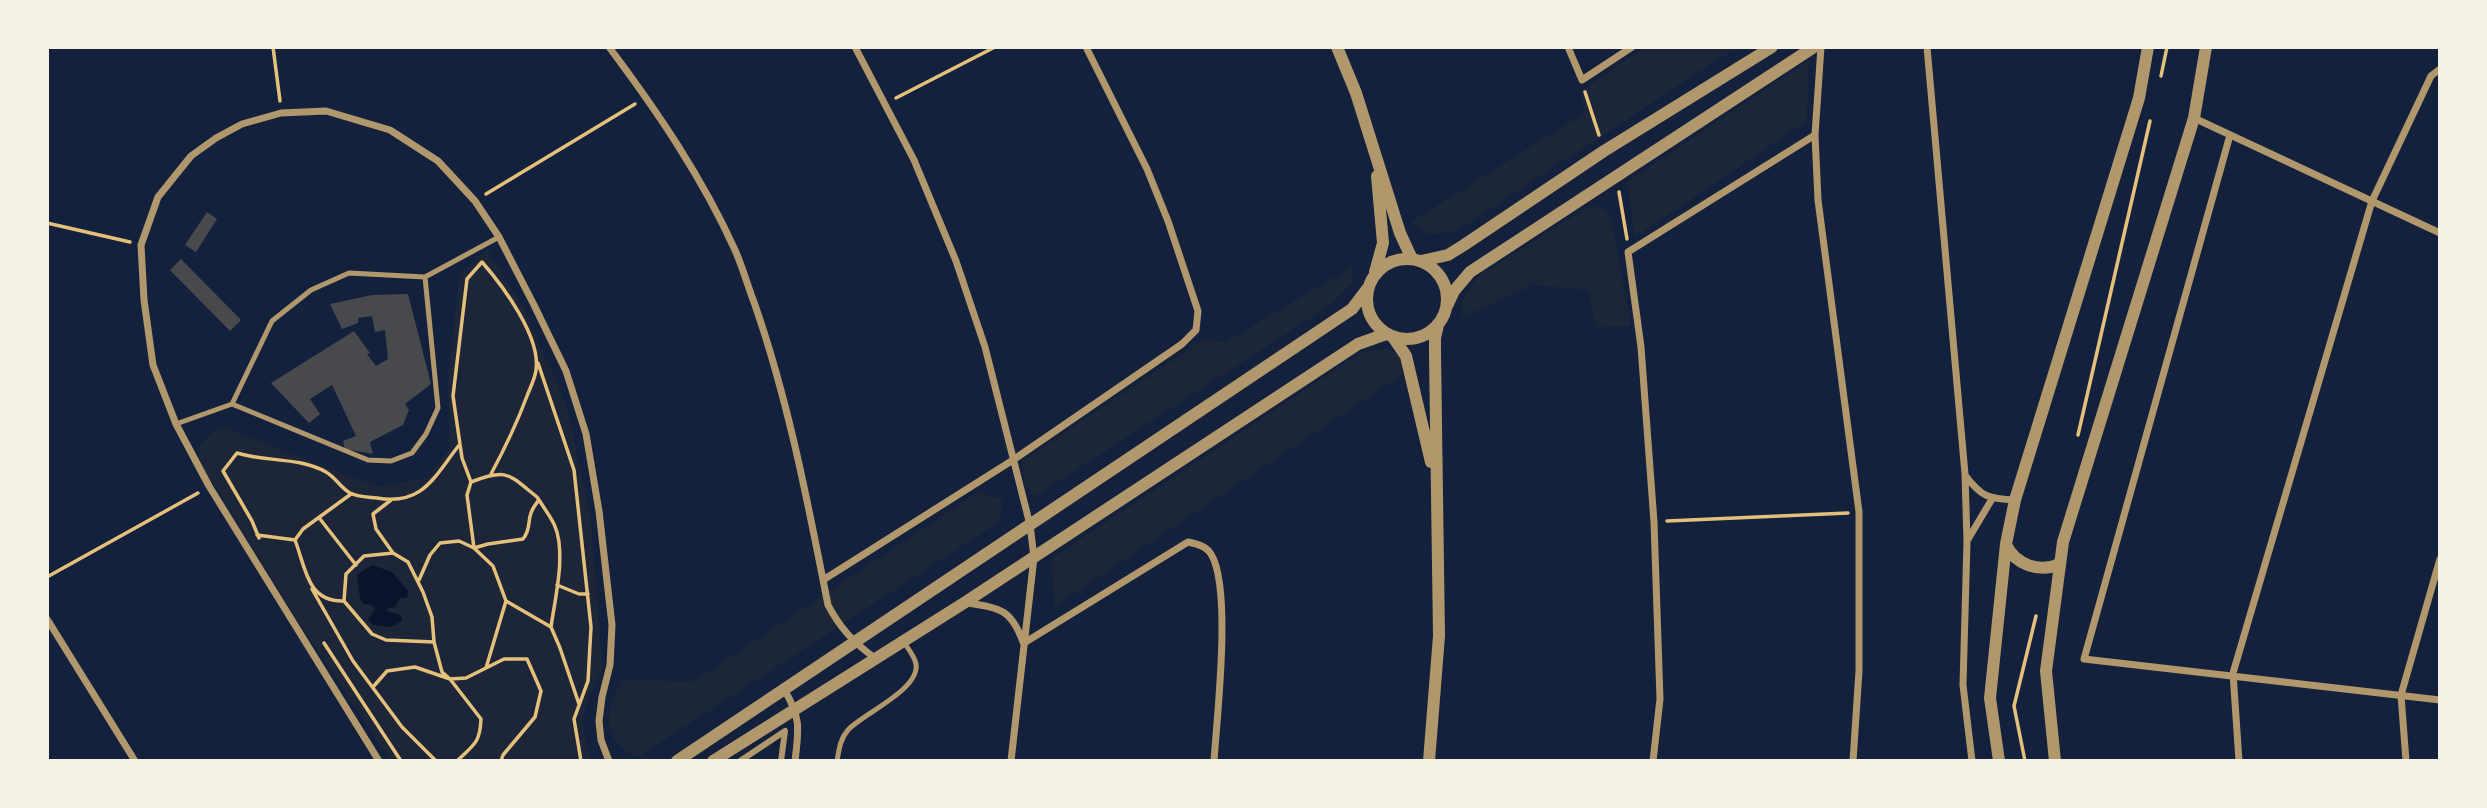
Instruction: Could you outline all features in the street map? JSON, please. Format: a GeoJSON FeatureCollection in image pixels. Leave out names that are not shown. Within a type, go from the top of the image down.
{"type":"FeatureCollection","features":[{"type":"Feature","properties":{"kind":"street"},"geometry":{"type":"LineString","coordinates":[[609,47],[647,97],[693,168],[740,264],[772,355],[800,463],[828,605],[837,624],[854,643],[875,658]]}},
{"type":"Feature","properties":{"kind":"street"},"geometry":{"type":"LineString","coordinates":[[855,47],[914,160],[956,261],[985,347],[1030,525],[1034,557],[1011,761]]}},
{"type":"Feature","properties":{"kind":"street"},"geometry":{"type":"LineString","coordinates":[[823,580],[1013,460],[1182,344],[1196,330],[1198,311],[1168,221],[1142,158],[1086,47]]}},
{"type":"Feature","properties":{"kind":"street"},"geometry":{"type":"LineString","coordinates":[[1337,47],[1356,93],[1400,233],[1416,260],[1433,268],[1442,279],[1447,292],[1447,306]]}},
{"type":"Feature","properties":{"kind":"street"},"geometry":{"type":"LineString","coordinates":[[1568,47],[1582,80],[1632,47]]}},
{"type":"Feature","properties":{"kind":"street"},"geometry":{"type":"LineString","coordinates":[[1374,276],[1391,262],[1448,255],[1604,151],[1772,47]]}},
{"type":"Feature","properties":{"kind":"street"},"geometry":{"type":"LineString","coordinates":[[1429,761],[1439,636],[1435,338],[1454,291],[1470,272],[1814,47]]}},
{"type":"Feature","properties":{"kind":"street"},"geometry":{"type":"LineString","coordinates":[[1821,47],[1815,135],[1818,200],[1859,512],[1859,671],[1853,761]]}},
{"type":"Feature","properties":{"kind":"street"},"geometry":{"type":"LineString","coordinates":[[1927,47],[1965,474],[1967,542],[1963,685],[1972,761]]}},
{"type":"Feature","properties":{"kind":"street"},"geometry":{"type":"LineString","coordinates":[[1999,761],[1990,698],[2006,544],[2015,500],[2139,98],[2148,47]]}},
{"type":"Feature","properties":{"kind":"street"},"geometry":{"type":"LineString","coordinates":[[2055,761],[2046,671],[2067,530],[2194,118],[2206,47]]}},
{"type":"Feature","properties":{"kind":"street"},"geometry":{"type":"LineString","coordinates":[[2239,761],[2232,677],[2372,201],[2431,76],[2440,69]]}},
{"type":"Feature","properties":{"kind":"street"},"geometry":{"type":"LineString","coordinates":[[379,761],[209,486],[176,424],[153,365],[144,300],[141,245],[158,197],[191,156],[216,138],[242,124],[281,113],[326,111],[390,130],[438,161],[475,201],[499,237],[566,371],[586,435],[599,511],[612,625],[610,665],[599,721],[601,740],[609,761]]}},
{"type":"Feature","properties":{"kind":"street"},"geometry":{"type":"LineString","coordinates":[[2194,118],[2440,233]]}},
{"type":"Feature","properties":{"kind":"street"},"geometry":{"type":"LineString","coordinates":[[1653,761],[1660,699],[1654,522],[1641,347],[1629,252],[1815,135]]}},
{"type":"Feature","properties":{"kind":"street"},"geometry":{"type":"LineString","coordinates":[[2230,135],[2084,659],[2440,699]]}},
{"type":"Feature","properties":{"kind":"street"},"geometry":{"type":"LineString","coordinates":[[677,761],[1352,309],[1374,276],[1383,243],[1373,144]]}},
{"type":"Feature","properties":{"kind":"street"},"geometry":{"type":"LineString","coordinates":[[1368,288],[1370,314],[1406,356],[1437,493]]}},
{"type":"Feature","properties":{"kind":"street"},"geometry":{"type":"LineString","coordinates":[[713,761],[964,603],[1359,344],[1390,335],[1418,338],[1438,325]]}},
{"type":"Feature","properties":{"kind":"street"},"geometry":{"type":"LineString","coordinates":[[1965,474],[1975,489],[1992,499],[2015,500]]}},
{"type":"Feature","properties":{"kind":"street"},"geometry":{"type":"LineString","coordinates":[[1967,542],[1992,499]]}},
{"type":"Feature","properties":{"kind":"street"},"geometry":{"type":"LineString","coordinates":[[1024,643],[1188,542],[1199,544],[1210,552],[1219,572],[1223,610],[1214,761]]}},
{"type":"Feature","properties":{"kind":"street"},"geometry":{"type":"LineString","coordinates":[[2006,544],[2011,554],[2031,567],[2052,567],[2060,564]]}},
{"type":"Feature","properties":{"kind":"street"},"geometry":{"type":"LineString","coordinates":[[2406,761],[2401,695],[2440,559]]}},
{"type":"Feature","properties":{"kind":"street"},"geometry":{"type":"LineString","coordinates":[[964,603],[1006,612],[1016,623],[1024,643]]}},
{"type":"Feature","properties":{"kind":"street"},"geometry":{"type":"LineString","coordinates":[[47,619],[135,761]]}},
{"type":"Feature","properties":{"kind":"street"},"geometry":{"type":"LineString","coordinates":[[784,689],[796,709],[798,732],[795,761]]}},
{"type":"Feature","properties":{"kind":"street"},"geometry":{"type":"LineString","coordinates":[[740,761],[785,731],[781,761]]}},
{"type":"Feature","properties":{"kind":"lane"},"geometry":{"type":"LineString","coordinates":[[232,404],[272,321],[311,290],[349,273],[425,277],[499,237]]}},
{"type":"Feature","properties":{"kind":"lane"},"geometry":{"type":"LineString","coordinates":[[176,424],[232,404],[368,460],[391,461],[412,453],[426,434],[438,408],[425,277]]}},
{"type":"Feature","properties":{"kind":"lane"},"geometry":{"type":"LineString","coordinates":[[837,761],[841,743],[848,730],[897,694],[914,676],[916,665],[903,640]]}},
{"type":"Feature","properties":{"kind":"path"},"geometry":{"type":"LineString","coordinates":[[273,47],[281,113]]}},
{"type":"Feature","properties":{"kind":"path"},"geometry":{"type":"LineString","coordinates":[[885,103],[995,47]]}},
{"type":"Feature","properties":{"kind":"path"},"geometry":{"type":"LineString","coordinates":[[2158,88],[2167,47]]}},
{"type":"Feature","properties":{"kind":"path"},"geometry":{"type":"LineString","coordinates":[[1582,80],[1604,151]]}},
{"type":"Feature","properties":{"kind":"path"},"geometry":{"type":"LineString","coordinates":[[475,201],[647,97]]}},
{"type":"Feature","properties":{"kind":"path"},"geometry":{"type":"LineString","coordinates":[[2077,438],[2152,115]]}},
{"type":"Feature","properties":{"kind":"path"},"geometry":{"type":"LineString","coordinates":[[1616,176],[1629,252]]}},
{"type":"Feature","properties":{"kind":"path"},"geometry":{"type":"LineString","coordinates":[[47,223],[141,245]]}},
{"type":"Feature","properties":{"kind":"path"},"geometry":{"type":"LineString","coordinates":[[474,548],[467,495],[471,482],[460,444],[453,396],[467,279],[482,262],[502,285],[522,318],[574,470],[591,627],[588,681],[574,719],[581,761]]}},
{"type":"Feature","properties":{"kind":"path"},"geometry":{"type":"LineString","coordinates":[[491,474],[513,433],[536,372],[536,358]]}},
{"type":"Feature","properties":{"kind":"path"},"geometry":{"type":"LineString","coordinates":[[261,543],[252,521],[223,471],[237,453],[253,458],[294,461],[326,472],[351,494],[385,500],[416,495],[434,481],[460,444]]}},
{"type":"Feature","properties":{"kind":"path"},"geometry":{"type":"LineString","coordinates":[[471,482],[491,474],[508,474],[539,500],[555,525],[559,546],[551,627],[579,705]]}},
{"type":"Feature","properties":{"kind":"path"},"geometry":{"type":"LineString","coordinates":[[47,577],[209,486]]}},
{"type":"Feature","properties":{"kind":"path"},"geometry":{"type":"LineString","coordinates":[[295,540],[303,529],[351,494]]}},
{"type":"Feature","properties":{"kind":"path"},"geometry":{"type":"LineString","coordinates":[[393,498],[373,514],[376,529],[393,553],[408,562],[432,617],[434,642],[442,672],[481,719],[480,734],[473,748],[457,761]]}},
{"type":"Feature","properties":{"kind":"path"},"geometry":{"type":"LineString","coordinates":[[474,548],[523,540],[529,531],[530,511],[539,500]]}},
{"type":"Feature","properties":{"kind":"path"},"geometry":{"type":"LineString","coordinates":[[1654,522],[1859,512]]}},
{"type":"Feature","properties":{"kind":"path"},"geometry":{"type":"LineString","coordinates":[[320,519],[356,565]]}},
{"type":"Feature","properties":{"kind":"path"},"geometry":{"type":"LineString","coordinates":[[257,535],[295,540]]}},
{"type":"Feature","properties":{"kind":"path"},"geometry":{"type":"LineString","coordinates":[[295,540],[312,589],[353,661],[402,727],[436,761]]}},
{"type":"Feature","properties":{"kind":"path"},"geometry":{"type":"LineString","coordinates":[[418,582],[430,555],[440,543],[459,541],[474,548],[493,566],[506,601],[486,670]]}},
{"type":"Feature","properties":{"kind":"path"},"geometry":{"type":"LineString","coordinates":[[393,553],[364,556],[346,574],[344,601],[372,634],[386,640],[434,642]]}},
{"type":"Feature","properties":{"kind":"path"},"geometry":{"type":"LineString","coordinates":[[557,586],[579,594],[588,594]]}},
{"type":"Feature","properties":{"kind":"path"},"geometry":{"type":"LineString","coordinates":[[312,589],[329,601],[344,601]]}},
{"type":"Feature","properties":{"kind":"path"},"geometry":{"type":"LineString","coordinates":[[506,601],[551,627]]}},
{"type":"Feature","properties":{"kind":"path"},"geometry":{"type":"LineString","coordinates":[[2025,761],[2014,706],[2038,606]]}},
{"type":"Feature","properties":{"kind":"path"},"geometry":{"type":"LineString","coordinates":[[319,636],[401,761]]}},
{"type":"Feature","properties":{"kind":"path"},"geometry":{"type":"LineString","coordinates":[[373,687],[387,671],[415,667],[450,679],[466,678],[505,659],[527,659],[541,691],[535,717],[501,761]]}},
{"type":"Feature","properties":{"kind":"shaded area"},"geometry":{"type":"Polygon","coordinates":[[[1645,47],[1737,47],[1457,231],[1428,235],[1411,222],[1584,113],[1582,90],[1645,47]]]}},
{"type":"Feature","properties":{"kind":"shaded area"},"geometry":{"type":"Polygon","coordinates":[[[1808,61],[1807,121],[1635,237],[1627,182],[1808,61]]]}},
{"type":"Feature","properties":{"kind":"shaded area"},"geometry":{"type":"Polygon","coordinates":[[[1593,204],[1610,213],[1631,326],[1597,327],[1587,290],[1533,285],[1461,318],[1462,301],[1477,277],[1593,204]]]}},
{"type":"Feature","properties":{"kind":"shaded area"},"geometry":{"type":"Polygon","coordinates":[[[487,249],[525,310],[567,407],[590,515],[603,669],[590,693],[582,719],[591,761],[391,761],[299,623],[200,462],[199,446],[219,425],[377,487],[427,478],[450,448],[448,373],[460,275],[487,249]]]}},
{"type":"Feature","properties":{"kind":"shaded area"},"geometry":{"type":"Polygon","coordinates":[[[1352,267],[1352,284],[1329,306],[1036,496],[1024,484],[1022,461],[1204,339],[1225,342],[1352,267]]]}},
{"type":"Feature","properties":{"kind":"shaded area"},"geometry":{"type":"Polygon","coordinates":[[[1389,348],[1404,360],[1405,373],[1054,607],[1052,558],[1360,353],[1389,348]]]}},
{"type":"Feature","properties":{"kind":"shaded area"},"geometry":{"type":"Polygon","coordinates":[[[978,492],[1003,500],[999,522],[637,758],[616,741],[611,732],[609,713],[621,679],[692,682],[978,492]]]}},
{"type":"Feature","properties":{"kind":"shaded area"},"geometry":{"type":"Polygon","coordinates":[[[372,565],[392,572],[408,591],[407,598],[400,598],[395,607],[386,609],[401,615],[402,621],[391,627],[373,625],[368,619],[375,609],[364,604],[360,598],[357,575],[372,565]]]}},
{"type":"Feature","properties":{"kind":"building"},"geometry":{"type":"Polygon","coordinates":[[[207,212],[217,219],[196,252],[185,245],[207,212]]]}},
{"type":"Feature","properties":{"kind":"building"},"geometry":{"type":"Polygon","coordinates":[[[181,259],[241,320],[230,331],[170,270],[181,259]]]}},
{"type":"Feature","properties":{"kind":"building"},"geometry":{"type":"Polygon","coordinates":[[[408,294],[431,384],[405,404],[409,410],[403,425],[370,442],[373,454],[345,449],[343,441],[356,436],[332,385],[310,399],[320,414],[309,423],[271,383],[354,331],[376,366],[388,359],[385,330],[375,332],[372,316],[358,318],[358,323],[342,329],[330,304],[372,295],[408,294]]]}}]}
